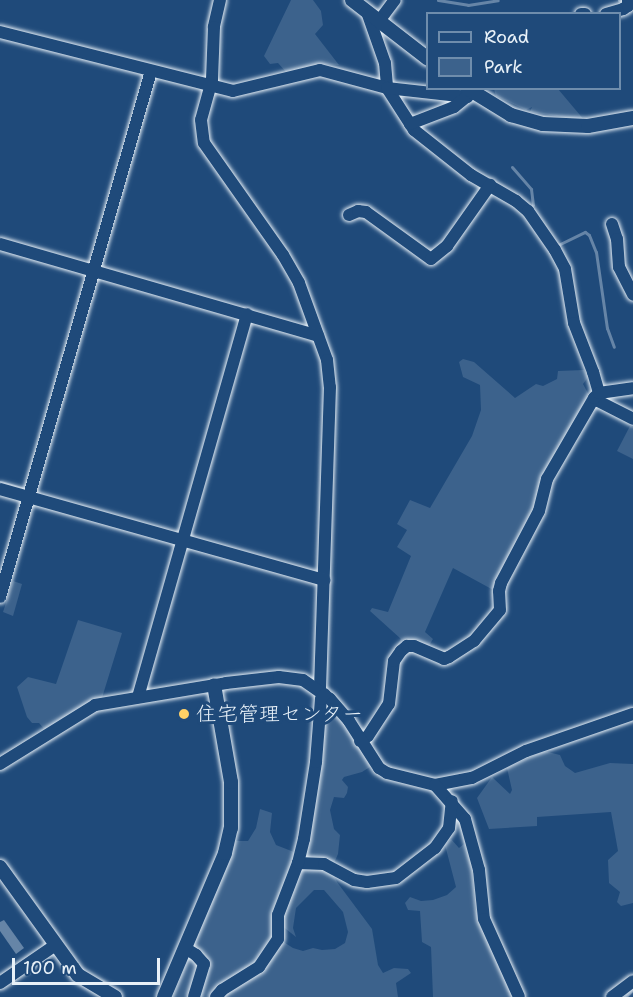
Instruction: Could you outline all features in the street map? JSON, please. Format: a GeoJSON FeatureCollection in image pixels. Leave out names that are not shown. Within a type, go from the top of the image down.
{"type":"FeatureCollection","features":[{"type":"Feature","properties":{"kind":"street"},"geometry":{"type":"LineString","coordinates":[[216,997],[222,990],[259,967],[273,948],[278,939],[278,915],[298,863],[316,762],[322,692],[330,387],[327,360],[299,283],[283,255],[204,143],[201,120],[211,86],[214,27],[220,0]]}},
{"type":"Feature","properties":{"kind":"street"},"geometry":{"type":"LineString","coordinates":[[352,0],[426,57]]}},
{"type":"Feature","properties":{"kind":"street"},"geometry":{"type":"LineString","coordinates":[[379,21],[395,0]]}},
{"type":"Feature","properties":{"kind":"street"},"geometry":{"type":"LineString","coordinates":[[613,12],[628,6],[628,0]]}},
{"type":"Feature","properties":{"kind":"street"},"geometry":{"type":"LineString","coordinates":[[367,12],[385,63],[387,88],[414,130],[458,165],[528,211],[555,250],[565,269],[574,323],[599,393],[598,401],[633,419]]}},
{"type":"Feature","properties":{"kind":"street"},"geometry":{"type":"LineString","coordinates":[[0,32],[233,91],[320,70],[387,88],[473,93],[511,115],[554,126],[588,126],[633,118]]}},
{"type":"Feature","properties":{"kind":"street"},"geometry":{"type":"LineString","coordinates":[[0,597],[151,71]]}},
{"type":"Feature","properties":{"kind":"street"},"geometry":{"type":"LineString","coordinates":[[410,124],[454,107],[473,93]]}},
{"type":"Feature","properties":{"kind":"street"},"geometry":{"type":"LineString","coordinates":[[349,215],[358,211],[366,212],[431,259],[447,246],[490,185]]}},
{"type":"Feature","properties":{"kind":"street"},"geometry":{"type":"LineString","coordinates":[[612,224],[617,239],[619,267],[633,295]]}},
{"type":"Feature","properties":{"kind":"street"},"geometry":{"type":"LineString","coordinates":[[0,244],[318,336]]}},
{"type":"Feature","properties":{"kind":"street"},"geometry":{"type":"LineString","coordinates":[[138,696],[247,314]]}},
{"type":"Feature","properties":{"kind":"street"},"geometry":{"type":"LineString","coordinates":[[599,393],[633,388]]}},
{"type":"Feature","properties":{"kind":"street"},"geometry":{"type":"LineString","coordinates":[[360,741],[368,736],[389,705],[394,661],[400,651],[407,646],[414,646],[444,658],[449,657],[474,641],[500,610],[501,583],[540,511],[547,479],[599,393]]}},
{"type":"Feature","properties":{"kind":"street"},"geometry":{"type":"LineString","coordinates":[[0,489],[324,580]]}},
{"type":"Feature","properties":{"kind":"street"},"geometry":{"type":"LineString","coordinates":[[0,764],[95,705],[138,696],[288,677],[303,680],[322,692],[349,721],[373,762],[387,773],[435,785],[472,778],[534,747],[633,714]]}},
{"type":"Feature","properties":{"kind":"street"},"geometry":{"type":"LineString","coordinates":[[164,997],[225,853],[232,815],[231,782],[214,685]]}},
{"type":"Feature","properties":{"kind":"street"},"geometry":{"type":"LineString","coordinates":[[435,785],[440,792],[453,801],[465,819],[478,870],[484,919],[519,997]]}},
{"type":"Feature","properties":{"kind":"street"},"geometry":{"type":"LineString","coordinates":[[298,863],[324,864],[354,879],[367,882],[396,878],[435,848],[449,828],[453,801]]}},
{"type":"Feature","properties":{"kind":"street"},"geometry":{"type":"LineString","coordinates":[[0,867],[54,946],[78,975],[115,997]]}},
{"type":"Feature","properties":{"kind":"street"},"geometry":{"type":"LineString","coordinates":[[0,983],[54,946]]}},
{"type":"Feature","properties":{"kind":"street"},"geometry":{"type":"LineString","coordinates":[[184,948],[196,955],[204,964],[194,997]]}},
{"type":"Feature","properties":{"kind":"street"},"geometry":{"type":"LineString","coordinates":[[612,997],[633,981]]}},
{"type":"Feature","properties":{"kind":"green space"},"geometry":{"type":"Polygon","coordinates":[[[291,0],[313,0],[321,11],[323,25],[315,34],[339,65],[320,64],[286,72],[278,63],[270,64],[264,56],[291,0]]]}},
{"type":"Feature","properties":{"kind":"green space"},"geometry":{"type":"Polygon","coordinates":[[[494,90],[559,90],[585,121],[571,121],[570,118],[530,112],[532,107],[526,110],[496,96],[494,90]]]}},
{"type":"Feature","properties":{"kind":"green space"},"geometry":{"type":"Polygon","coordinates":[[[463,359],[474,362],[515,398],[536,384],[543,386],[557,379],[558,371],[584,370],[588,377],[583,384],[591,399],[539,499],[497,592],[453,568],[425,632],[433,639],[428,647],[389,657],[401,639],[370,611],[372,608],[388,612],[411,556],[397,547],[407,530],[397,524],[410,500],[430,508],[472,436],[481,410],[480,385],[463,377],[459,362],[463,359]]]}},
{"type":"Feature","properties":{"kind":"green space"},"geometry":{"type":"Polygon","coordinates":[[[630,426],[633,427],[633,459],[617,451],[630,426]]]}},
{"type":"Feature","properties":{"kind":"green space"},"geometry":{"type":"Polygon","coordinates":[[[13,581],[22,584],[13,616],[3,612],[13,581]]]}},
{"type":"Feature","properties":{"kind":"green space"},"geometry":{"type":"Polygon","coordinates":[[[78,620],[122,633],[101,701],[45,730],[39,723],[32,723],[27,717],[17,687],[28,677],[56,684],[78,620]]]}},
{"type":"Feature","properties":{"kind":"green space"},"geometry":{"type":"Polygon","coordinates":[[[330,701],[350,725],[373,765],[362,772],[344,777],[342,780],[348,787],[347,793],[344,798],[334,797],[330,810],[334,829],[340,835],[338,854],[331,870],[337,882],[372,929],[378,965],[383,973],[394,968],[408,969],[411,973],[396,983],[398,997],[173,997],[236,841],[248,841],[256,828],[260,809],[272,813],[270,832],[276,845],[294,852],[297,859],[272,915],[276,937],[293,948],[303,951],[313,948],[335,949],[345,943],[348,932],[343,912],[324,890],[314,890],[296,908],[293,928],[296,937],[281,925],[282,911],[303,860],[310,831],[327,708],[330,701]]]}},
{"type":"Feature","properties":{"kind":"green space"},"geometry":{"type":"Polygon","coordinates":[[[544,751],[560,755],[565,766],[575,773],[610,763],[633,764],[633,903],[621,906],[617,902],[620,892],[609,883],[608,860],[618,851],[611,812],[537,817],[537,826],[489,829],[477,798],[492,777],[510,794],[512,790],[507,768],[544,751]]]}},
{"type":"Feature","properties":{"kind":"green space"},"geometry":{"type":"Polygon","coordinates":[[[458,811],[470,848],[475,909],[515,997],[433,997],[431,947],[422,942],[420,911],[408,910],[405,903],[410,897],[421,901],[433,900],[447,895],[456,887],[445,845],[451,839],[459,848],[464,844],[456,815],[458,811]]]}},
{"type":"Feature","properties":{"kind":"shaded area"},"geometry":{"type":"Polygon","coordinates":[[[4,920],[24,948],[16,954],[0,931],[0,922],[4,920]]]}},
{"type":"Feature","properties":{"kind":"waterway"},"geometry":{"type":"LineString","coordinates":[[438,0],[468,5],[498,0]]}},
{"type":"Feature","properties":{"kind":"waterway"},"geometry":{"type":"LineString","coordinates":[[512,167],[531,189],[533,205]]}},
{"type":"Feature","properties":{"kind":"waterway"},"geometry":{"type":"LineString","coordinates":[[558,245],[585,232],[589,235],[596,252],[607,328],[614,347]]}},
{"type":"Feature","properties":{"kind":"waterway"},"geometry":{"type":"LineString","coordinates":[[0,482],[25,489]]}},
{"type":"Feature","properties":{"kind":"waterway"},"geometry":{"type":"LineString","coordinates":[[625,997],[633,989]]}},
{"type":"Feature","properties":{"kind":"place","name":"住宅管理センター"},"geometry":{"type":"Point","coordinates":[184,714]}}]}
